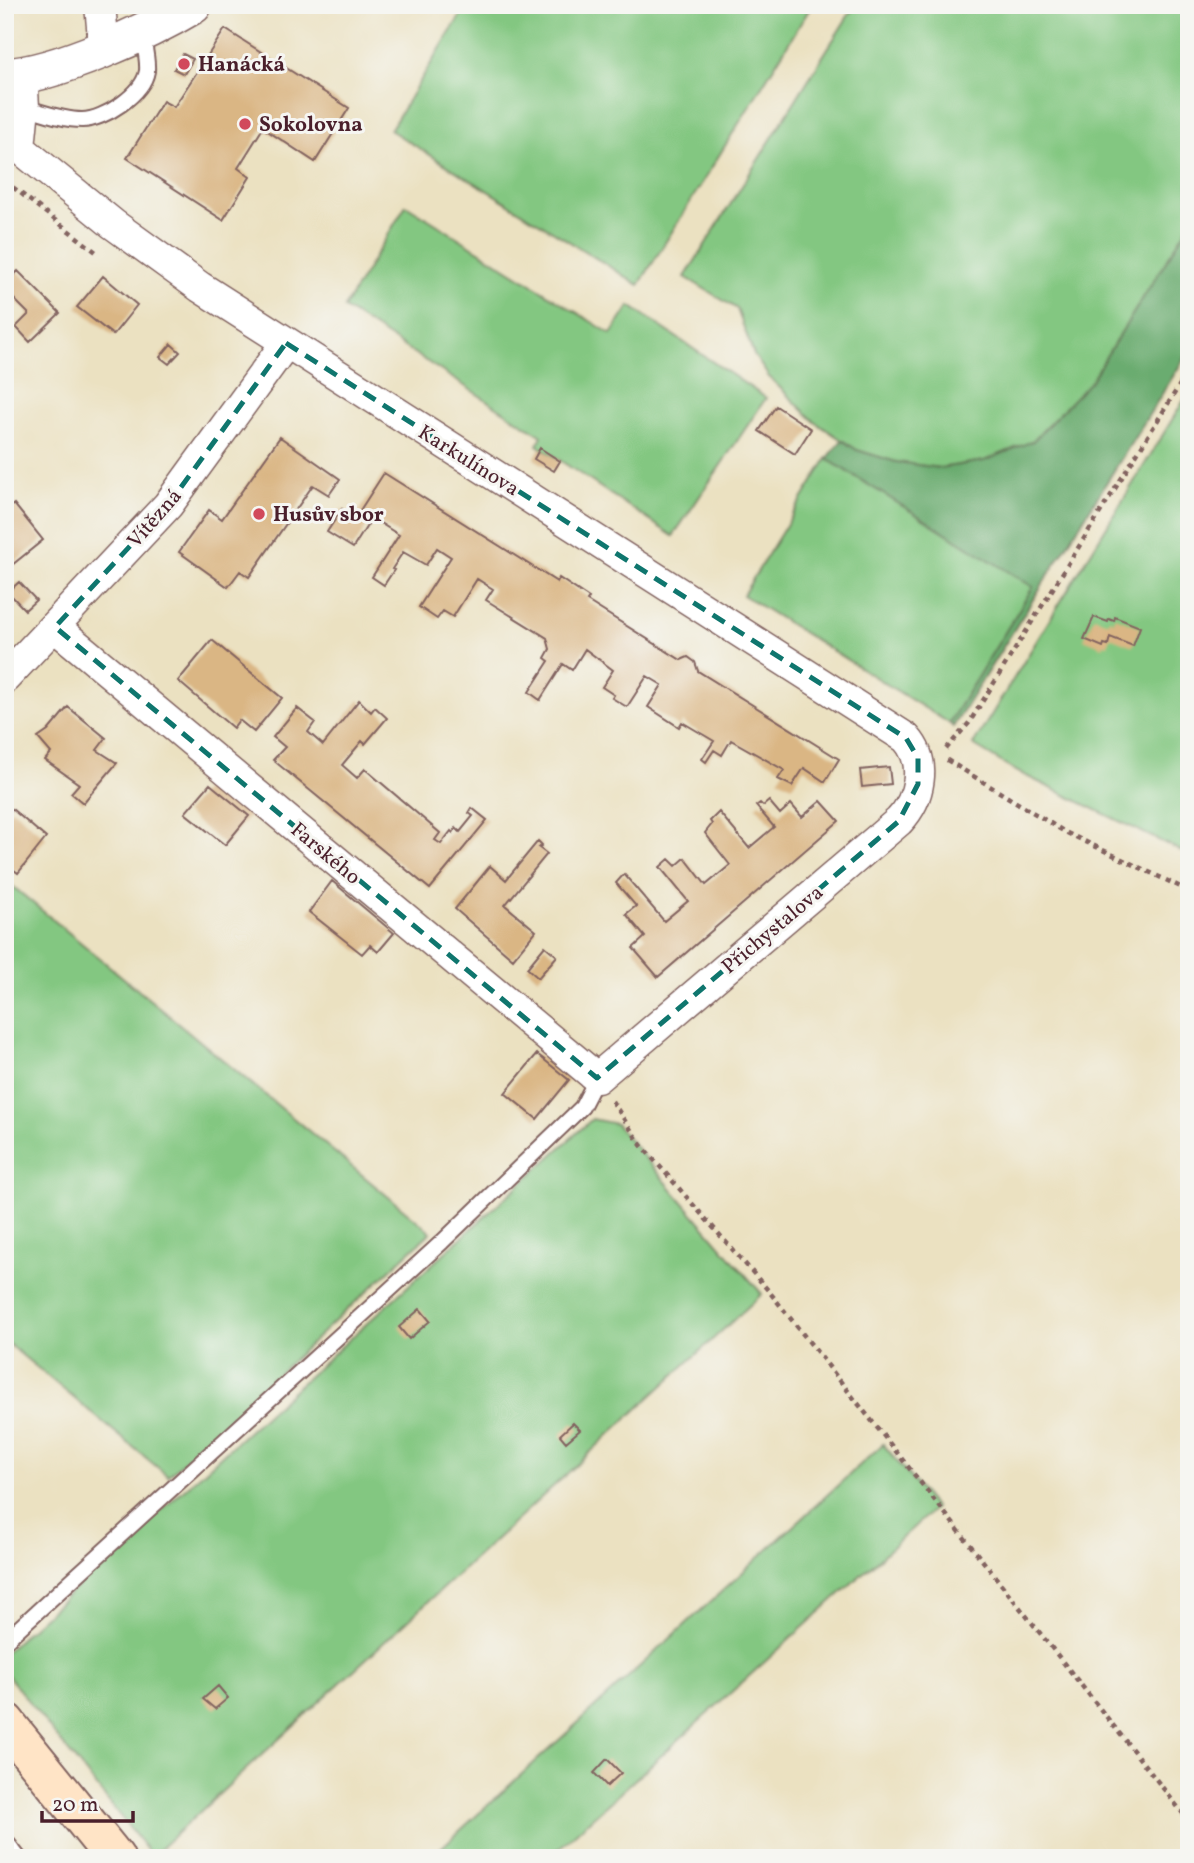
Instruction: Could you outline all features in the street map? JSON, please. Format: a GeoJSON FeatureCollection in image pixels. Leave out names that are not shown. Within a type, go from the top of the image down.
{"type":"FeatureCollection","features":[{"type":"Feature","properties":{"kind":"main road"},"geometry":{"type":"LineString","coordinates":[[5,1722],[115,1858]]}},
{"type":"Feature","properties":{"kind":"street"},"geometry":{"type":"LineString","coordinates":[[100,5],[104,48]]}},
{"type":"Feature","properties":{"kind":"street"},"geometry":{"type":"LineString","coordinates":[[17,86],[66,62],[141,32],[193,5]]}},
{"type":"Feature","properties":{"kind":"street","name":"Karkulínova"},"geometry":{"type":"LineString","coordinates":[[17,86],[13,142],[157,257],[286,343],[906,738],[928,762]]}},
{"type":"Feature","properties":{"kind":"street","name":"Vítězná"},"geometry":{"type":"LineString","coordinates":[[5,678],[168,505],[286,343]]}},
{"type":"Feature","properties":{"kind":"street","name":"Farského"},"geometry":{"type":"LineString","coordinates":[[55,627],[597,1078]]}},
{"type":"Feature","properties":{"kind":"street","name":"Přichystalova"},"geometry":{"type":"LineString","coordinates":[[597,1078],[899,821],[914,797],[928,762]]}},
{"type":"Feature","properties":{"kind":"lane"},"geometry":{"type":"LineString","coordinates":[[17,86],[80,121],[97,119],[111,113],[145,77],[146,58],[141,32]]}},
{"type":"Feature","properties":{"kind":"lane"},"geometry":{"type":"LineString","coordinates":[[5,1641],[472,1213],[582,1107],[597,1078]]}},
{"type":"Feature","properties":{"kind":"lane"},"geometry":{"type":"LineString","coordinates":[[5,1840],[19,1858]]}},
{"type":"Feature","properties":{"kind":"path"},"geometry":{"type":"LineString","coordinates":[[928,762],[969,723],[1189,370]]}},
{"type":"Feature","properties":{"kind":"path"},"geometry":{"type":"LineString","coordinates":[[928,762],[951,762],[1065,832],[1189,891]]}},
{"type":"Feature","properties":{"kind":"path"},"geometry":{"type":"LineString","coordinates":[[597,1078],[641,1145],[768,1290],[1189,1821]]}},
{"type":"Feature","properties":{"kind":"highlighted area"},"geometry":{"type":"Polygon","coordinates":[[[286,343],[906,738],[918,758],[918,784],[899,821],[597,1078],[55,627],[168,505],[286,343]]]}},
{"type":"Feature","properties":{"kind":"green space"},"geometry":{"type":"Polygon","coordinates":[[[467,5],[812,5],[639,285],[390,130],[467,5]]]}},
{"type":"Feature","properties":{"kind":"green space"},"geometry":{"type":"Polygon","coordinates":[[[855,5],[1189,5],[1189,225],[1090,382],[1033,441],[984,461],[940,468],[896,462],[857,450],[815,422],[769,377],[754,355],[737,309],[685,277],[855,5]]]}},
{"type":"Feature","properties":{"kind":"green space"},"geometry":{"type":"Polygon","coordinates":[[[406,205],[611,334],[630,306],[766,398],[673,536],[537,445],[542,436],[344,308],[406,205]]]}},
{"type":"Feature","properties":{"kind":"green space"},"geometry":{"type":"Polygon","coordinates":[[[1189,225],[1189,351],[953,727],[949,723],[1033,587],[827,459],[842,440],[857,450],[896,462],[940,468],[984,461],[1033,441],[1090,382],[1189,225]]]}},
{"type":"Feature","properties":{"kind":"green space"},"geometry":{"type":"Polygon","coordinates":[[[1189,392],[1189,855],[1018,772],[973,745],[1189,392]]]}},
{"type":"Feature","properties":{"kind":"green space"},"geometry":{"type":"Polygon","coordinates":[[[827,459],[1034,587],[949,723],[743,595],[827,459]]]}},
{"type":"Feature","properties":{"kind":"green space"},"geometry":{"type":"Polygon","coordinates":[[[5,880],[431,1232],[168,1476],[5,1341],[5,880]]]}},
{"type":"Feature","properties":{"kind":"green space"},"geometry":{"type":"Polygon","coordinates":[[[592,1119],[616,1124],[762,1294],[152,1856],[5,1672],[5,1652],[592,1119]]]}},
{"type":"Feature","properties":{"kind":"green space"},"geometry":{"type":"Polygon","coordinates":[[[883,1444],[935,1508],[548,1858],[430,1858],[883,1444]]]}},
{"type":"Feature","properties":{"kind":"building","name":"Sokolovna"},"geometry":{"type":"Polygon","coordinates":[[[225,29],[349,108],[315,162],[263,128],[238,168],[250,177],[223,220],[127,158],[163,101],[174,107],[225,29]]]}},
{"type":"Feature","properties":{"kind":"building","name":"Hanácká"},"geometry":{"type":"Polygon","coordinates":[[[183,54],[193,59],[184,74],[174,69],[183,54]]]}},
{"type":"Feature","properties":{"kind":"building"},"geometry":{"type":"Polygon","coordinates":[[[18,271],[60,313],[30,342],[16,327],[29,314],[5,290],[5,284],[18,271]]]}},
{"type":"Feature","properties":{"kind":"building"},"geometry":{"type":"Polygon","coordinates":[[[103,276],[137,305],[113,335],[77,307],[103,276]]]}},
{"type":"Feature","properties":{"kind":"building"},"geometry":{"type":"Polygon","coordinates":[[[171,344],[180,352],[169,364],[160,357],[171,344]]]}},
{"type":"Feature","properties":{"kind":"building"},"geometry":{"type":"Polygon","coordinates":[[[776,406],[811,429],[795,454],[759,431],[776,406]]]}},
{"type":"Feature","properties":{"kind":"building","name":"Husův sbor"},"geometry":{"type":"Polygon","coordinates":[[[280,437],[340,479],[329,495],[313,485],[249,577],[240,571],[228,587],[179,552],[209,510],[222,519],[280,437]]]}},
{"type":"Feature","properties":{"kind":"building"},"geometry":{"type":"Polygon","coordinates":[[[540,448],[560,461],[554,471],[534,459],[540,448]]]}},
{"type":"Feature","properties":{"kind":"building"},"geometry":{"type":"Polygon","coordinates":[[[384,473],[557,582],[559,578],[589,598],[587,601],[681,660],[688,657],[695,662],[698,671],[839,759],[825,782],[804,768],[792,786],[778,779],[784,770],[731,740],[722,755],[714,750],[706,762],[702,759],[714,741],[682,722],[679,727],[648,707],[662,685],[647,676],[627,707],[612,698],[614,695],[602,687],[613,670],[585,649],[572,670],[563,664],[540,700],[529,692],[549,661],[545,658],[550,649],[547,638],[486,600],[493,589],[477,579],[453,617],[443,611],[437,619],[419,607],[451,557],[437,548],[426,565],[403,552],[384,585],[372,577],[399,535],[372,518],[353,548],[327,532],[342,509],[355,518],[384,473]]]}},
{"type":"Feature","properties":{"kind":"building"},"geometry":{"type":"Polygon","coordinates":[[[14,504],[43,540],[7,569],[5,511],[14,504]]]}},
{"type":"Feature","properties":{"kind":"building"},"geometry":{"type":"Polygon","coordinates":[[[19,582],[36,600],[25,610],[8,592],[19,582]]]}},
{"type":"Feature","properties":{"kind":"building"},"geometry":{"type":"Polygon","coordinates":[[[1094,617],[1108,622],[1109,619],[1114,621],[1115,617],[1140,627],[1133,646],[1110,637],[1108,645],[1104,644],[1103,647],[1084,639],[1094,617]]]}},
{"type":"Feature","properties":{"kind":"building"},"geometry":{"type":"Polygon","coordinates":[[[212,640],[282,698],[254,732],[239,720],[233,728],[178,681],[212,640]]]}},
{"type":"Feature","properties":{"kind":"building"},"geometry":{"type":"Polygon","coordinates":[[[359,700],[371,712],[375,707],[387,718],[365,744],[362,741],[342,765],[357,778],[365,769],[440,833],[435,840],[441,844],[451,831],[453,833],[456,828],[460,832],[473,816],[469,813],[472,808],[487,820],[430,889],[273,760],[285,747],[273,737],[297,708],[315,722],[308,732],[323,745],[359,700]]]}},
{"type":"Feature","properties":{"kind":"building"},"geometry":{"type":"Polygon","coordinates":[[[68,707],[106,738],[97,750],[117,763],[83,803],[71,793],[79,784],[45,760],[51,753],[38,738],[48,731],[68,707]]]}},
{"type":"Feature","properties":{"kind":"building"},"geometry":{"type":"Polygon","coordinates":[[[889,767],[891,784],[862,787],[860,770],[889,767]]]}},
{"type":"Feature","properties":{"kind":"building"},"geometry":{"type":"Polygon","coordinates":[[[210,784],[249,816],[225,845],[185,813],[210,784]]]}},
{"type":"Feature","properties":{"kind":"building"},"geometry":{"type":"Polygon","coordinates":[[[769,801],[780,814],[791,804],[802,817],[821,801],[839,821],[658,977],[633,948],[645,937],[626,914],[636,906],[616,883],[624,874],[664,921],[688,901],[660,867],[669,859],[676,866],[685,858],[706,885],[730,865],[705,833],[712,824],[710,821],[719,812],[749,848],[774,827],[756,806],[760,803],[763,806],[769,801]]]}},
{"type":"Feature","properties":{"kind":"building"},"geometry":{"type":"Polygon","coordinates":[[[12,809],[46,838],[18,873],[5,863],[5,817],[12,809]]]}},
{"type":"Feature","properties":{"kind":"building"},"geometry":{"type":"Polygon","coordinates":[[[538,841],[542,845],[539,848],[547,854],[505,905],[536,931],[513,959],[455,909],[490,866],[506,880],[538,841]]]}},
{"type":"Feature","properties":{"kind":"building"},"geometry":{"type":"Polygon","coordinates":[[[332,881],[394,933],[378,952],[370,945],[362,954],[309,912],[332,881]]]}},
{"type":"Feature","properties":{"kind":"building"},"geometry":{"type":"Polygon","coordinates":[[[545,946],[557,956],[538,978],[527,968],[545,946]]]}},
{"type":"Feature","properties":{"kind":"building"},"geometry":{"type":"Polygon","coordinates":[[[537,1054],[569,1080],[537,1119],[505,1093],[537,1054]]]}},
{"type":"Feature","properties":{"kind":"building"},"geometry":{"type":"Polygon","coordinates":[[[420,1309],[430,1321],[409,1339],[399,1327],[420,1309]]]}},
{"type":"Feature","properties":{"kind":"building"},"geometry":{"type":"Polygon","coordinates":[[[573,1423],[580,1430],[566,1442],[560,1435],[573,1423]]]}},
{"type":"Feature","properties":{"kind":"building"},"geometry":{"type":"Polygon","coordinates":[[[218,1686],[228,1698],[215,1709],[203,1699],[218,1686]]]}},
{"type":"Feature","properties":{"kind":"building"},"geometry":{"type":"Polygon","coordinates":[[[607,1759],[621,1773],[607,1786],[594,1773],[607,1759]]]}},
{"type":"Feature","properties":{"kind":"place","name":"Hanácká"},"geometry":{"type":"Point","coordinates":[184,64]}},
{"type":"Feature","properties":{"kind":"place","name":"Sokolovna"},"geometry":{"type":"Point","coordinates":[245,124]}},
{"type":"Feature","properties":{"kind":"place","name":"Husův sbor"},"geometry":{"type":"Point","coordinates":[259,514]}}]}
